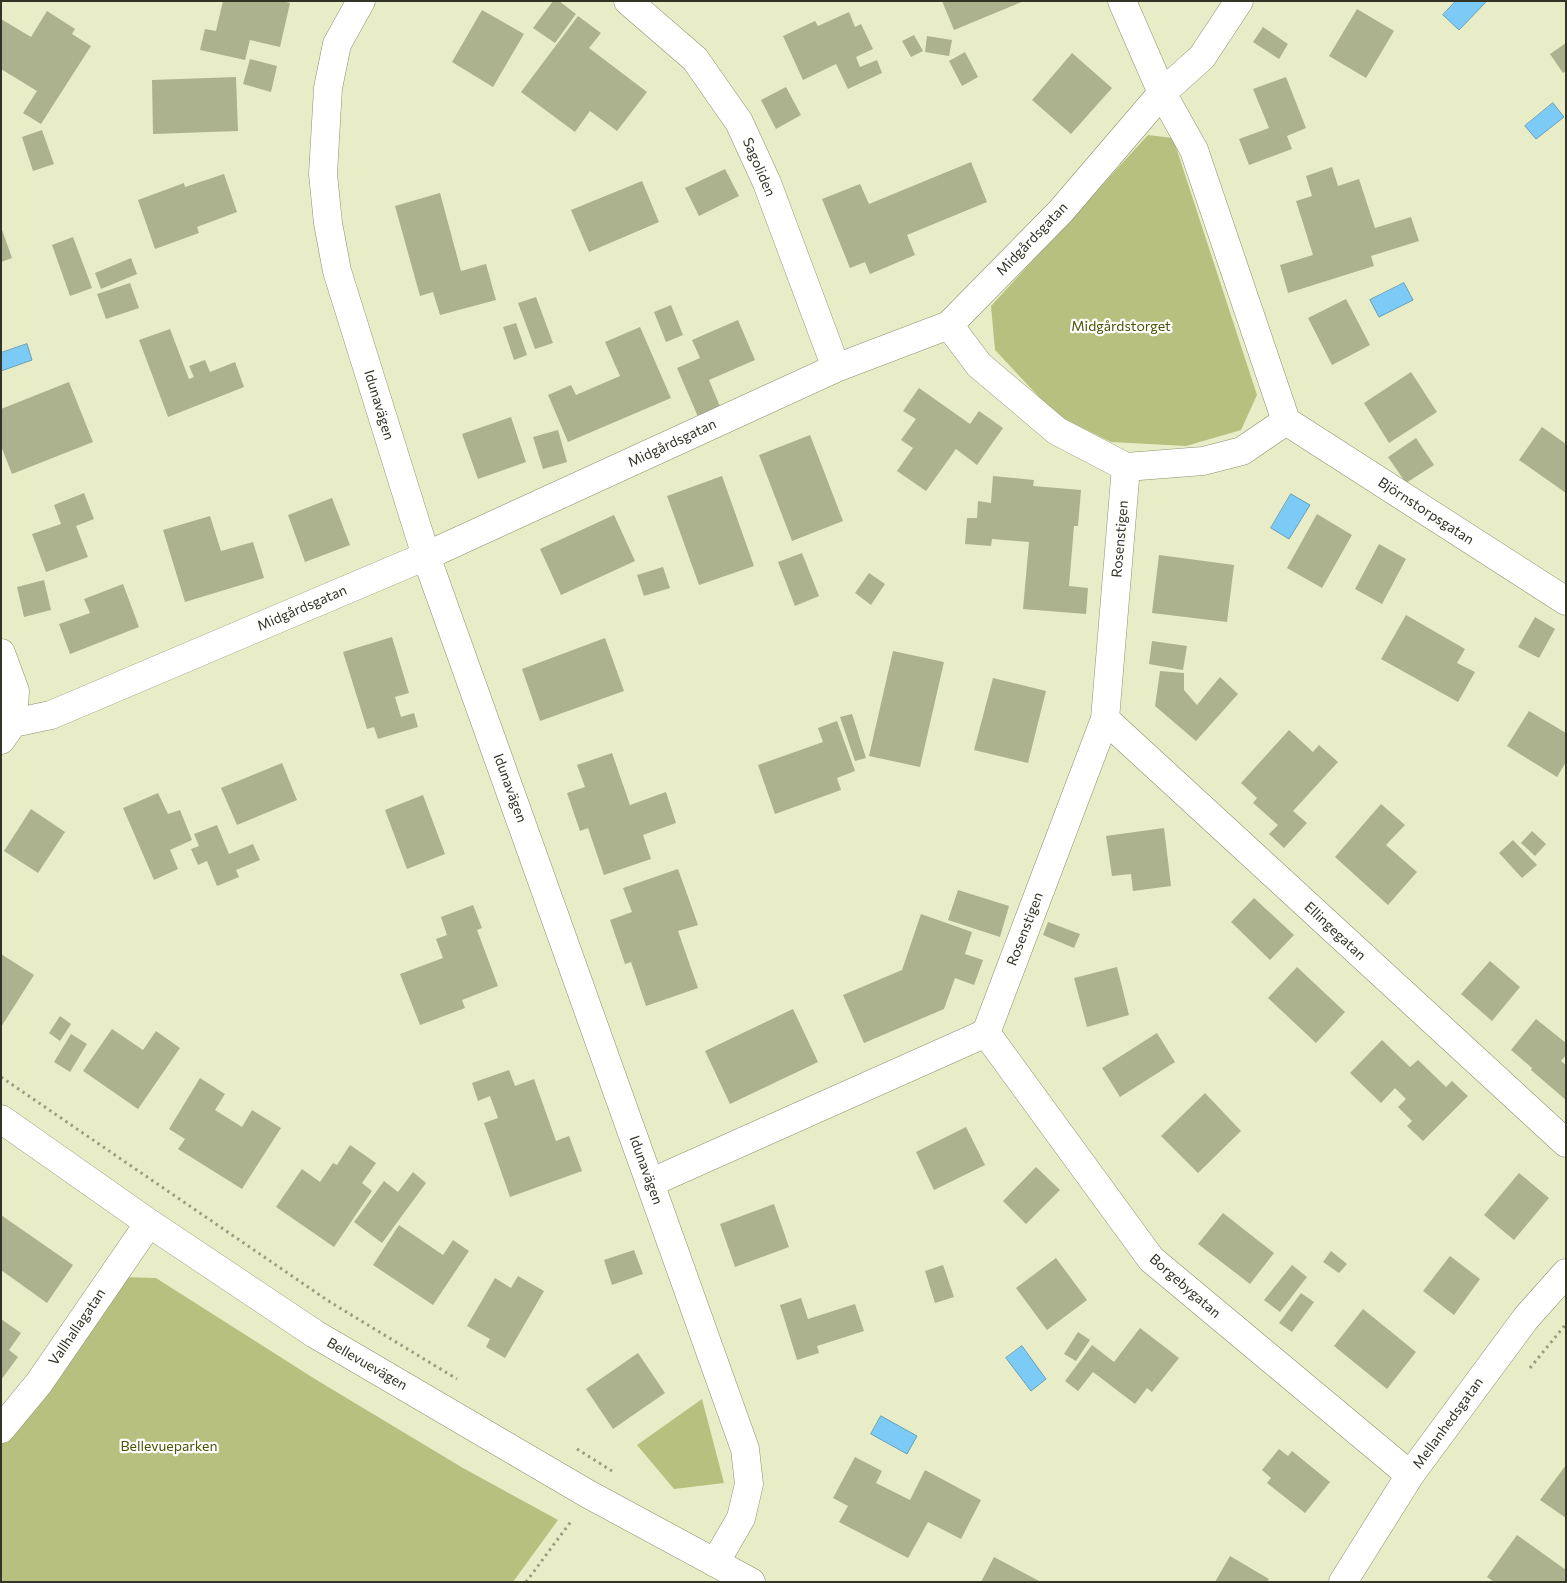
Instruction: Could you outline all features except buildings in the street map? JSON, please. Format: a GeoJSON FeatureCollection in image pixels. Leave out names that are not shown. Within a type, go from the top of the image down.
{"type":"FeatureCollection","features":[{"type":"Feature","properties":{"kind":"street","name":"Idunavägen"},"geometry":{"type":"LineString","coordinates":[[361,1],[337,44],[328,88],[323,174],[328,223],[337,271],[426,556],[745,1449],[749,1484],[741,1518],[715,1563]]}},
{"type":"Feature","properties":{"kind":"street","name":"Sagoliden"},"geometry":{"type":"LineString","coordinates":[[628,1],[696,58],[739,122],[767,183],[836,368]]}},
{"type":"Feature","properties":{"kind":"street"},"geometry":{"type":"LineString","coordinates":[[948,324],[979,365],[1057,431],[1126,466],[1203,461],[1242,451],[1286,421],[1194,150],[1162,93],[1122,1]]}},
{"type":"Feature","properties":{"kind":"street","name":"Midgårdsgatan"},"geometry":{"type":"LineString","coordinates":[[7,732],[426,556],[836,368],[948,324],[1061,211],[1162,93],[1202,57],[1239,1]]}},
{"type":"Feature","properties":{"kind":"street","name":"Björnstorpsgatan"},"geometry":{"type":"LineString","coordinates":[[1286,421],[1566,602]]}},
{"type":"Feature","properties":{"kind":"street","name":"Rosenstigen"},"geometry":{"type":"LineString","coordinates":[[986,1033],[1105,719],[1126,466]]}},
{"type":"Feature","properties":{"kind":"street"},"geometry":{"type":"LineString","coordinates":[[1,653],[15,691],[7,732]]}},
{"type":"Feature","properties":{"kind":"street","name":"Ellingegatan"},"geometry":{"type":"LineString","coordinates":[[1105,719],[1566,1143]]}},
{"type":"Feature","properties":{"kind":"street"},"geometry":{"type":"LineString","coordinates":[[650,1183],[986,1033]]}},
{"type":"Feature","properties":{"kind":"street","name":"Borgebygatan"},"geometry":{"type":"LineString","coordinates":[[986,1033],[1151,1259],[1410,1474]]}},
{"type":"Feature","properties":{"kind":"street","name":"Bellevuevägen"},"geometry":{"type":"LineString","coordinates":[[1,1119],[149,1223],[315,1334],[588,1494],[751,1582]]}},
{"type":"Feature","properties":{"kind":"street","name":"Vallhallagatan"},"geometry":{"type":"LineString","coordinates":[[1,1429],[39,1383],[149,1223]]}},
{"type":"Feature","properties":{"kind":"street","name":"Mellanhedsgatan"},"geometry":{"type":"LineString","coordinates":[[1343,1582],[1410,1474],[1526,1318],[1566,1273]]}},
{"type":"Feature","properties":{"kind":"path"},"geometry":{"type":"LineString","coordinates":[[1,1077],[330,1302],[457,1379]]}},
{"type":"Feature","properties":{"kind":"path"},"geometry":{"type":"LineString","coordinates":[[575,1448],[608,1467]]}},
{"type":"Feature","properties":{"kind":"path"},"geometry":{"type":"LineString","coordinates":[[526,1582],[573,1519],[588,1494]]}},
{"type":"Feature","properties":{"kind":"green space","name":"Midgårdstorget"},"geometry":{"type":"Polygon","coordinates":[[[1148,135],[1173,138],[1257,395],[1241,430],[1186,446],[1111,442],[1056,415],[995,350],[991,306],[1148,135]]]}},
{"type":"Feature","properties":{"kind":"green space","name":"Bellevueparken"},"geometry":{"type":"Polygon","coordinates":[[[124,1277],[156,1278],[315,1379],[463,1468],[558,1520],[513,1582],[1,1582],[1,1443],[38,1399],[124,1277]]]}},
{"type":"Feature","properties":{"kind":"green space"},"geometry":{"type":"Polygon","coordinates":[[[702,1399],[724,1483],[674,1489],[637,1445],[702,1399]]]}},
{"type":"Feature","properties":{"kind":"water"},"geometry":{"type":"Polygon","coordinates":[[[1456,1],[1486,2],[1459,30],[1443,15],[1456,1]]]}},
{"type":"Feature","properties":{"kind":"water"},"geometry":{"type":"Polygon","coordinates":[[[1553,103],[1564,117],[1536,139],[1525,126],[1553,103]]]}},
{"type":"Feature","properties":{"kind":"water"},"geometry":{"type":"Polygon","coordinates":[[[1404,283],[1413,300],[1379,317],[1370,300],[1404,283]]]}},
{"type":"Feature","properties":{"kind":"water"},"geometry":{"type":"Polygon","coordinates":[[[27,344],[32,360],[1,371],[1,353],[27,344]]]}},
{"type":"Feature","properties":{"kind":"water"},"geometry":{"type":"Polygon","coordinates":[[[1291,494],[1310,505],[1289,539],[1271,528],[1291,494]]]}},
{"type":"Feature","properties":{"kind":"water"},"geometry":{"type":"Polygon","coordinates":[[[1022,1346],[1046,1379],[1031,1391],[1006,1358],[1022,1346]]]}},
{"type":"Feature","properties":{"kind":"water"},"geometry":{"type":"Polygon","coordinates":[[[881,1416],[917,1436],[907,1454],[871,1434],[881,1416]]]}}]}
